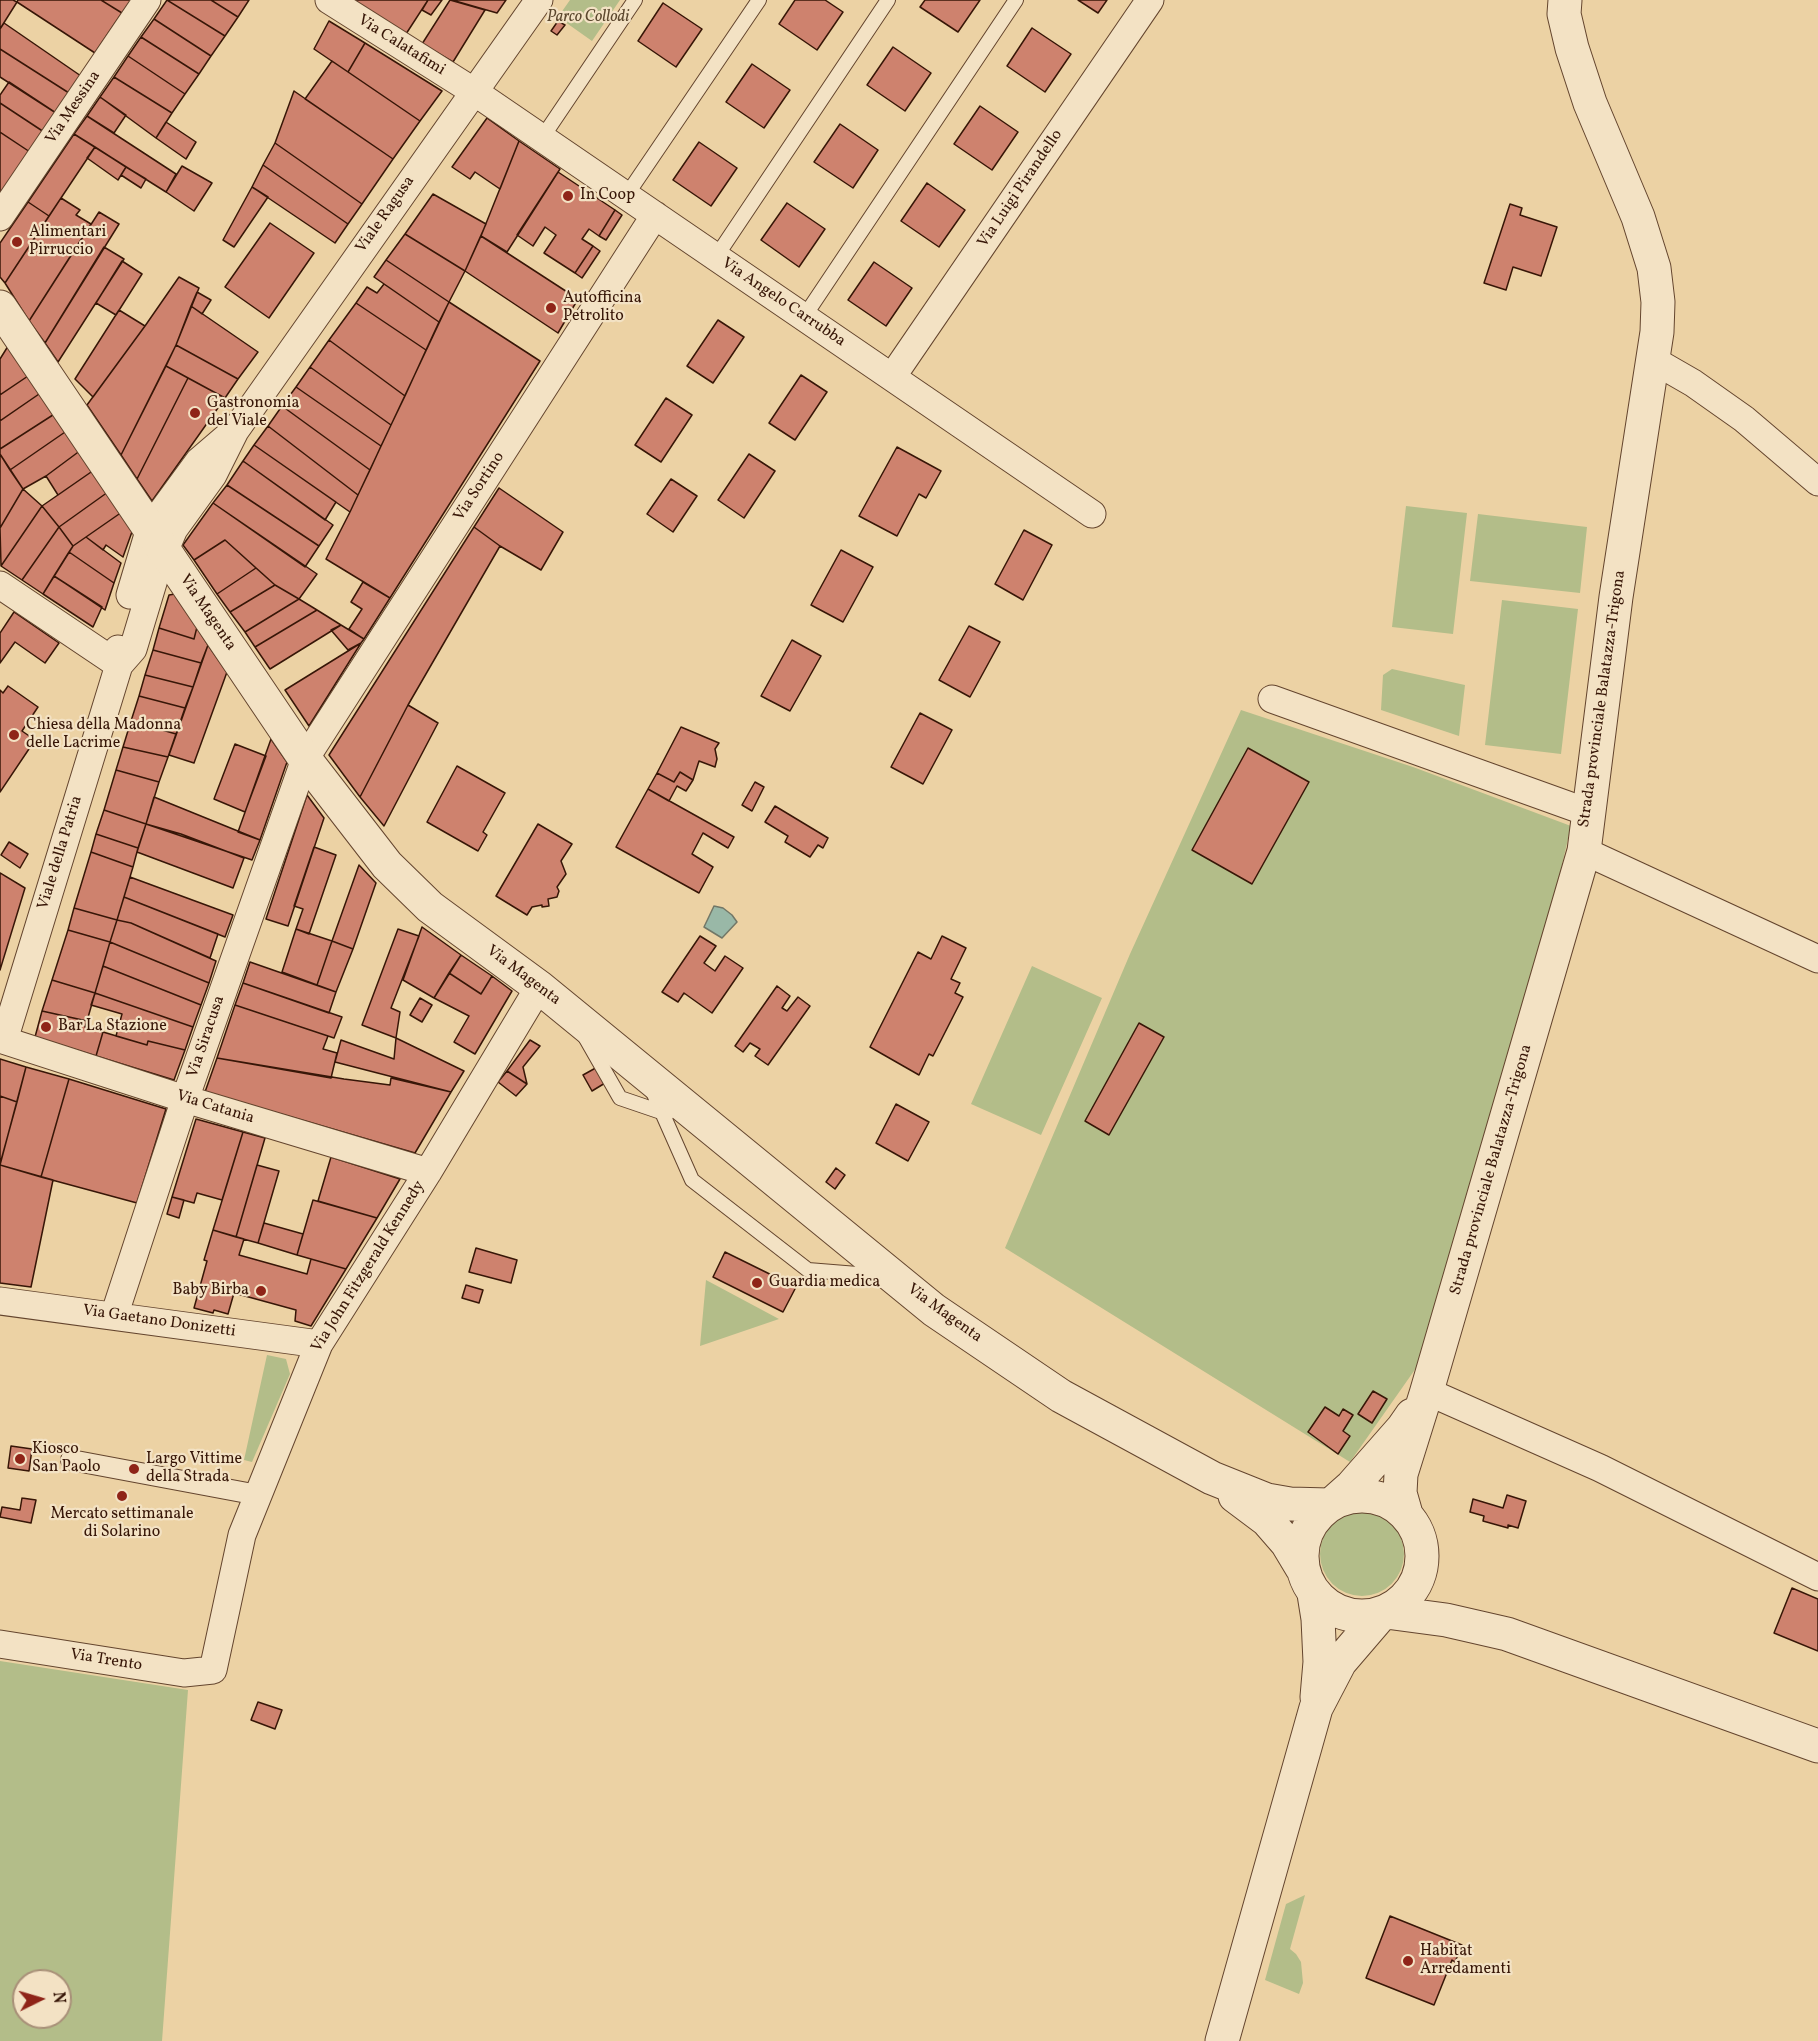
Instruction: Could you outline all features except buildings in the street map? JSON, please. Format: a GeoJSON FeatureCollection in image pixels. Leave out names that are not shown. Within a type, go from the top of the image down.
{"type":"FeatureCollection","features":[{"type":"Feature","properties":{"kind":"street","name":"Via Messina"},"geometry":{"type":"LineString","coordinates":[[0,217],[147,0]]}},
{"type":"Feature","properties":{"kind":"street","name":"Via Calatafimi"},"geometry":{"type":"LineString","coordinates":[[329,0],[474,91]]}},
{"type":"Feature","properties":{"kind":"street","name":"Viale Ragusa"},"geometry":{"type":"LineString","coordinates":[[158,539],[174,529],[213,476],[235,431],[539,0]]}},
{"type":"Feature","properties":{"kind":"street","name":"Via Luigi Pirandello"},"geometry":{"type":"LineString","coordinates":[[892,377],[1150,0]]}},
{"type":"Feature","properties":{"kind":"street","name":"Strada provinciale Balatazza-Trigona"},"geometry":{"type":"LineString","coordinates":[[1406,1514],[1400,1493],[1401,1474],[1584,851],[1587,812],[1616,597],[1657,332],[1658,302],[1654,268],[1638,216],[1590,102],[1572,48],[1564,14],[1565,0]]}},
{"type":"Feature","properties":{"kind":"street","name":"Via Angelo Carrubba"},"geometry":{"type":"LineString","coordinates":[[474,91],[1092,514]]}},
{"type":"Feature","properties":{"kind":"street","name":"Via Sortino"},"geometry":{"type":"LineString","coordinates":[[305,759],[655,215]]}},
{"type":"Feature","properties":{"kind":"street","name":"Via Magenta"},"geometry":{"type":"LineString","coordinates":[[6,320],[158,539],[305,759],[387,865],[430,907],[539,987],[934,1310],[1061,1396],[1212,1479]]}},
{"type":"Feature","properties":{"kind":"street"},"geometry":{"type":"LineString","coordinates":[[1653,360],[1693,383],[1744,418],[1818,482]]}},
{"type":"Feature","properties":{"kind":"street","name":"Viale della Patria"},"geometry":{"type":"LineString","coordinates":[[2,1040],[119,666],[133,649],[158,566],[158,539]]}},
{"type":"Feature","properties":{"kind":"street"},"geometry":{"type":"LineString","coordinates":[[2,592],[119,666]]}},
{"type":"Feature","properties":{"kind":"street"},"geometry":{"type":"LineString","coordinates":[[1272,699],[1587,812]]}},
{"type":"Feature","properties":{"kind":"street","name":"Via Siracusa"},"geometry":{"type":"LineString","coordinates":[[114,1316],[184,1099],[305,759]]}},
{"type":"Feature","properties":{"kind":"street"},"geometry":{"type":"LineString","coordinates":[[1584,851],[1818,959]]}},
{"type":"Feature","properties":{"kind":"street","name":"Via John Fitzgerald Kennedy"},"geometry":{"type":"LineString","coordinates":[[213,1670],[242,1535],[319,1344],[428,1172],[539,987]]}},
{"type":"Feature","properties":{"kind":"street","name":"Via Catania"},"geometry":{"type":"LineString","coordinates":[[2,1040],[184,1099],[428,1172]]}},
{"type":"Feature","properties":{"kind":"street","name":"Via Gaetano Donizetti"},"geometry":{"type":"LineString","coordinates":[[0,1301],[319,1344]]}},
{"type":"Feature","properties":{"kind":"street"},"geometry":{"type":"LineString","coordinates":[[1222,2041],[1316,1708],[1320,1662],[1318,1619],[1302,1550],[1306,1533],[1315,1517],[1352,1486],[1403,1428],[1426,1394],[1452,1403],[1600,1468],[1818,1577]]}},
{"type":"Feature","properties":{"kind":"street"},"geometry":{"type":"LineString","coordinates":[[71,1460],[258,1495]]}},
{"type":"Feature","properties":{"kind":"street"},"geometry":{"type":"LineString","coordinates":[[1212,1479],[1267,1500],[1290,1504],[1331,1504],[1359,1495],[1372,1496],[1396,1506],[1406,1514],[1420,1540],[1421,1569],[1409,1595],[1398,1605],[1384,1612],[1367,1616],[1352,1616],[1338,1612],[1325,1604],[1308,1581],[1287,1543],[1267,1520],[1212,1479]]}},
{"type":"Feature","properties":{"kind":"street"},"geometry":{"type":"LineString","coordinates":[[1421,1569],[1431,1588],[1444,1600],[1507,1634]]}},
{"type":"Feature","properties":{"kind":"street"},"geometry":{"type":"LineString","coordinates":[[1384,1612],[1446,1620],[1507,1634],[1818,1746]]}},
{"type":"Feature","properties":{"kind":"street"},"geometry":{"type":"LineString","coordinates":[[1316,1708],[1340,1662],[1384,1612]]}},
{"type":"Feature","properties":{"kind":"street","name":"Via Trento"},"geometry":{"type":"LineString","coordinates":[[0,1644],[184,1674],[213,1670]]}},
{"type":"Feature","properties":{"kind":"lane"},"geometry":{"type":"LineString","coordinates":[[542,138],[636,0]]}},
{"type":"Feature","properties":{"kind":"lane"},"geometry":{"type":"LineString","coordinates":[[626,196],[759,0]]}},
{"type":"Feature","properties":{"kind":"lane"},"geometry":{"type":"LineString","coordinates":[[716,257],[888,0]]}},
{"type":"Feature","properties":{"kind":"lane"},"geometry":{"type":"LineString","coordinates":[[804,317],[1016,0]]}},
{"type":"Feature","properties":{"kind":"lane"},"geometry":{"type":"LineString","coordinates":[[573,1015],[589,1047],[620,1098],[716,1131]]}},
{"type":"Feature","properties":{"kind":"lane"},"geometry":{"type":"LineString","coordinates":[[643,1071],[693,1180],[808,1270],[894,1278]]}},
{"type":"Feature","properties":{"kind":"green space","name":"Parco Collodi"},"geometry":{"type":"Polygon","coordinates":[[[570,0],[620,0],[592,41],[558,17],[570,0]]]}},
{"type":"Feature","properties":{"kind":"green space"},"geometry":{"type":"Polygon","coordinates":[[[1406,506],[1467,513],[1453,634],[1392,627],[1406,506]]]}},
{"type":"Feature","properties":{"kind":"green space"},"geometry":{"type":"Polygon","coordinates":[[[1478,514],[1587,527],[1580,593],[1470,581],[1478,514]]]}},
{"type":"Feature","properties":{"kind":"green space"},"geometry":{"type":"Polygon","coordinates":[[[1502,600],[1578,609],[1561,754],[1485,745],[1502,600]]]}},
{"type":"Feature","properties":{"kind":"green space"},"geometry":{"type":"Polygon","coordinates":[[[1392,669],[1465,685],[1459,736],[1381,710],[1383,675],[1392,669]]]}},
{"type":"Feature","properties":{"kind":"green space"},"geometry":{"type":"Polygon","coordinates":[[[1241,710],[1413,767],[1571,826],[1547,930],[1428,1351],[1350,1462],[1005,1248],[1130,954],[1241,710]]]}},
{"type":"Feature","properties":{"kind":"green space"},"geometry":{"type":"Polygon","coordinates":[[[1032,966],[1102,998],[1041,1135],[971,1104],[1032,966]]]}},
{"type":"Feature","properties":{"kind":"green space"},"geometry":{"type":"Polygon","coordinates":[[[706,1280],[779,1319],[700,1346],[706,1280]]]}},
{"type":"Feature","properties":{"kind":"green space"},"geometry":{"type":"Polygon","coordinates":[[[267,1355],[286,1359],[290,1374],[252,1462],[244,1460],[267,1355]]]}},
{"type":"Feature","properties":{"kind":"green space"},"geometry":{"type":"Polygon","coordinates":[[[1354,1512],[1370,1512],[1386,1519],[1397,1530],[1404,1546],[1401,1570],[1392,1584],[1370,1596],[1354,1596],[1338,1589],[1327,1578],[1320,1562],[1320,1546],[1327,1530],[1338,1519],[1354,1512]]]}},
{"type":"Feature","properties":{"kind":"green space"},"geometry":{"type":"Polygon","coordinates":[[[0,1661],[188,1690],[162,2041],[0,2041],[0,1661]]]}},
{"type":"Feature","properties":{"kind":"green space"},"geometry":{"type":"Polygon","coordinates":[[[1305,1895],[1290,1949],[1301,1962],[1303,1983],[1299,1994],[1265,1980],[1286,1904],[1305,1895]]]}},
{"type":"Feature","properties":{"kind":"shaded area"},"geometry":{"type":"Polygon","coordinates":[[[714,906],[723,908],[737,922],[722,938],[704,927],[714,906]]]}},
{"type":"Feature","properties":{"kind":"place","name":"In Coop"},"geometry":{"type":"Point","coordinates":[568,196]}},
{"type":"Feature","properties":{"kind":"place","name":"Alimentari Pirruccio"},"geometry":{"type":"Point","coordinates":[17,242]}},
{"type":"Feature","properties":{"kind":"place","name":"Autofficina Petrolito"},"geometry":{"type":"Point","coordinates":[551,308]}},
{"type":"Feature","properties":{"kind":"place","name":"Gastronomia del Viale"},"geometry":{"type":"Point","coordinates":[195,413]}},
{"type":"Feature","properties":{"kind":"place","name":"Chiesa della Madonna delle Lacrime"},"geometry":{"type":"Point","coordinates":[14,735]}},
{"type":"Feature","properties":{"kind":"place","name":"Bar La Stazione"},"geometry":{"type":"Point","coordinates":[46,1027]}},
{"type":"Feature","properties":{"kind":"place","name":"Guardia medica"},"geometry":{"type":"Point","coordinates":[757,1283]}},
{"type":"Feature","properties":{"kind":"place","name":"Baby Birba"},"geometry":{"type":"Point","coordinates":[261,1291]}},
{"type":"Feature","properties":{"kind":"place","name":"Kiosco San Paolo"},"geometry":{"type":"Point","coordinates":[20,1459]}},
{"type":"Feature","properties":{"kind":"place","name":"Largo Vittime della Strada"},"geometry":{"type":"Point","coordinates":[134,1469]}},
{"type":"Feature","properties":{"kind":"place","name":"Mercato settimanale di Solarino"},"geometry":{"type":"Point","coordinates":[122,1496]}},
{"type":"Feature","properties":{"kind":"place","name":"Habitat Arredamenti"},"geometry":{"type":"Point","coordinates":[1408,1961]}}]}
